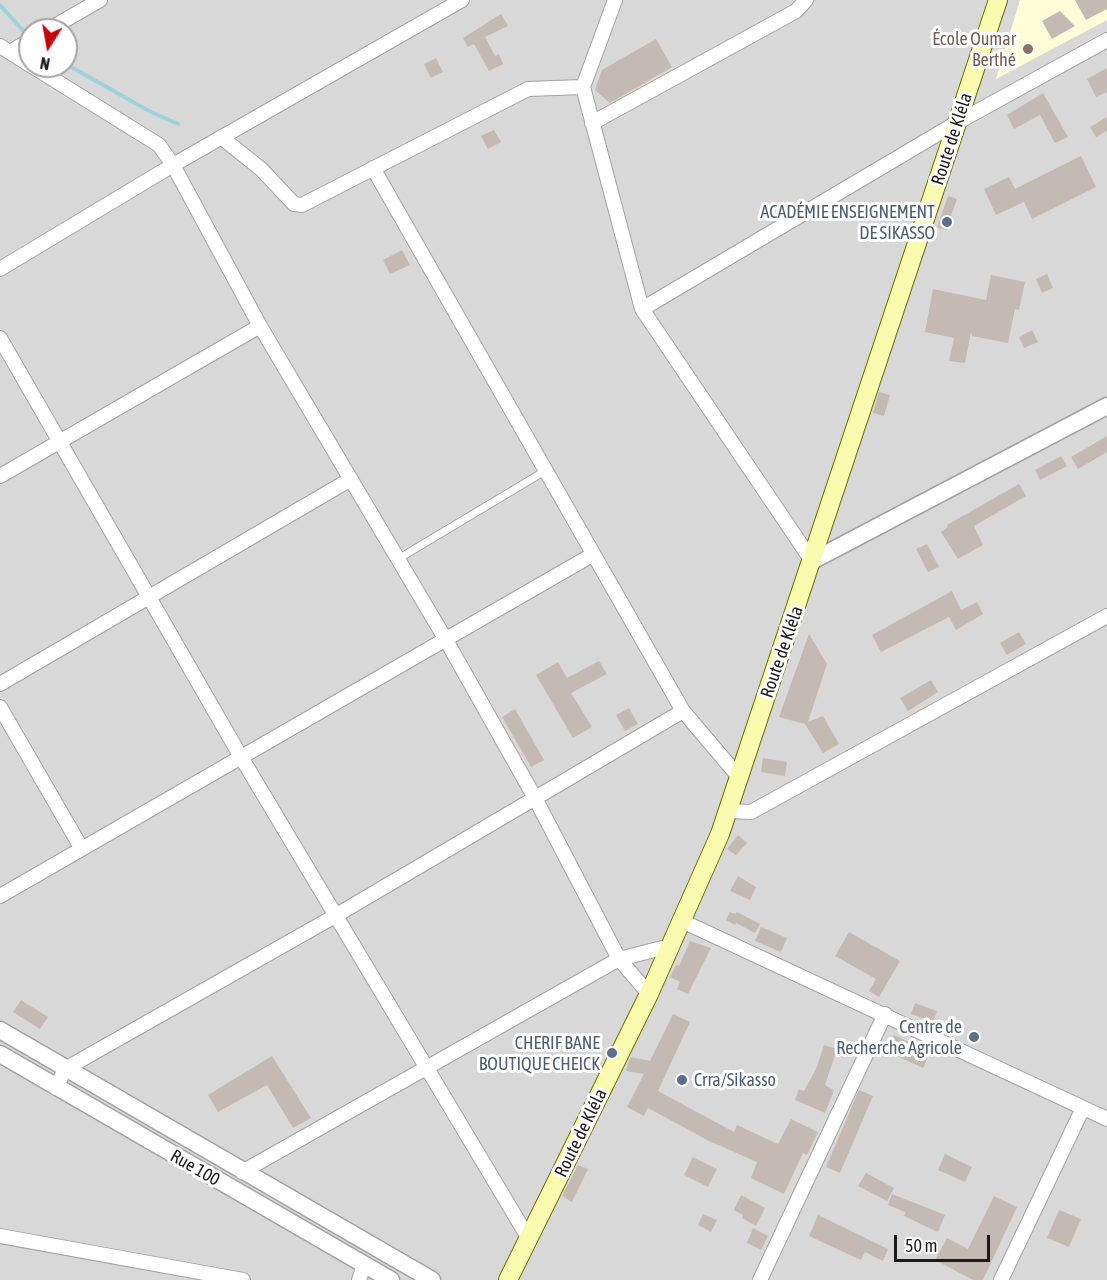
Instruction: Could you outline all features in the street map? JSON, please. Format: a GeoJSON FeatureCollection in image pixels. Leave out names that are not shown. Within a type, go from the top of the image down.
{"type":"FeatureCollection","features":[{"type":"Feature","properties":{"kind":"main road","name":"Route de Kléla"},"geometry":{"type":"LineString","coordinates":[[507,1280],[649,994],[729,811],[998,0]]}},
{"type":"Feature","properties":{"kind":"street"},"geometry":{"type":"LineString","coordinates":[[69,18],[100,0]]}},
{"type":"Feature","properties":{"kind":"street"},"geometry":{"type":"LineString","coordinates":[[0,269],[221,137],[462,0]]}},
{"type":"Feature","properties":{"kind":"street"},"geometry":{"type":"LineString","coordinates":[[615,0],[582,87],[642,309],[812,561],[1107,406]]}},
{"type":"Feature","properties":{"kind":"street"},"geometry":{"type":"LineString","coordinates":[[592,123],[796,11],[806,0]]}},
{"type":"Feature","properties":{"kind":"street"},"geometry":{"type":"LineString","coordinates":[[642,309],[958,122],[1107,40]]}},
{"type":"Feature","properties":{"kind":"street"},"geometry":{"type":"LineString","coordinates":[[5,49],[18,57]]}},
{"type":"Feature","properties":{"kind":"street"},"geometry":{"type":"LineString","coordinates":[[52,78],[159,145],[173,165],[261,326],[446,640],[535,798],[619,959],[649,994]]}},
{"type":"Feature","properties":{"kind":"street"},"geometry":{"type":"LineString","coordinates":[[221,137],[261,169],[294,204],[302,204],[528,89],[582,87]]}},
{"type":"Feature","properties":{"kind":"street"},"geometry":{"type":"LineString","coordinates":[[373,168],[683,711],[739,777]]}},
{"type":"Feature","properties":{"kind":"street"},"geometry":{"type":"LineString","coordinates":[[0,476],[261,326]]}},
{"type":"Feature","properties":{"kind":"street"},"geometry":{"type":"LineString","coordinates":[[0,338],[241,758],[529,1239]]}},
{"type":"Feature","properties":{"kind":"street"},"geometry":{"type":"LineString","coordinates":[[0,684],[351,479]]}},
{"type":"Feature","properties":{"kind":"street"},"geometry":{"type":"LineString","coordinates":[[0,896],[592,555]]}},
{"type":"Feature","properties":{"kind":"street"},"geometry":{"type":"LineString","coordinates":[[729,811],[751,812],[1107,616]]}},
{"type":"Feature","properties":{"kind":"street"},"geometry":{"type":"LineString","coordinates":[[0,707],[82,849]]}},
{"type":"Feature","properties":{"kind":"street"},"geometry":{"type":"LineString","coordinates":[[56,1088],[65,1069],[335,916],[683,711]]}},
{"type":"Feature","properties":{"kind":"street"},"geometry":{"type":"LineString","coordinates":[[682,921],[1107,1119]]}},
{"type":"Feature","properties":{"kind":"street"},"geometry":{"type":"LineString","coordinates":[[242,1172],[619,959],[670,946]]}},
{"type":"Feature","properties":{"kind":"street"},"geometry":{"type":"LineString","coordinates":[[760,1280],[885,1014]]}},
{"type":"Feature","properties":{"kind":"street"},"geometry":{"type":"LineString","coordinates":[[0,1030],[432,1280]]}},
{"type":"Feature","properties":{"kind":"street","name":"Rue 100"},"geometry":{"type":"LineString","coordinates":[[0,1054],[362,1272],[391,1280]]}},
{"type":"Feature","properties":{"kind":"street"},"geometry":{"type":"LineString","coordinates":[[1001,1280],[1083,1108]]}},
{"type":"Feature","properties":{"kind":"street"},"geometry":{"type":"LineString","coordinates":[[0,1236],[243,1280]]}},
{"type":"Feature","properties":{"kind":"lane"},"geometry":{"type":"LineString","coordinates":[[398,559],[545,471]]}},
{"type":"Feature","properties":{"kind":"shaded area"},"geometry":{"type":"Polygon","coordinates":[[[0,0],[1107,0],[1107,1280],[0,1280],[0,0]]]}},
{"type":"Feature","properties":{"kind":"shaded area","name":"École Oumar Berthé"},"geometry":{"type":"Polygon","coordinates":[[[1020,0],[1107,0],[1107,20],[996,79],[1020,0]]]}},
{"type":"Feature","properties":{"kind":"building"},"geometry":{"type":"Polygon","coordinates":[[[1075,0],[1107,0],[1107,9],[1086,20],[1075,0]]]}},
{"type":"Feature","properties":{"kind":"building"},"geometry":{"type":"Polygon","coordinates":[[[1060,11],[1075,26],[1052,39],[1042,21],[1060,11]]]}},
{"type":"Feature","properties":{"kind":"building"},"geometry":{"type":"Polygon","coordinates":[[[501,14],[508,26],[485,37],[495,56],[499,54],[503,64],[489,71],[474,44],[468,47],[463,38],[501,14]]]}},
{"type":"Feature","properties":{"kind":"building"},"geometry":{"type":"Polygon","coordinates":[[[656,39],[672,67],[610,103],[595,90],[602,70],[656,39]]]}},
{"type":"Feature","properties":{"kind":"building"},"geometry":{"type":"Polygon","coordinates":[[[436,58],[443,72],[431,78],[424,64],[436,58]]]}},
{"type":"Feature","properties":{"kind":"building"},"geometry":{"type":"Polygon","coordinates":[[[1107,68],[1107,92],[1096,97],[1087,79],[1107,68]]]}},
{"type":"Feature","properties":{"kind":"building"},"geometry":{"type":"Polygon","coordinates":[[[1043,93],[1068,137],[1055,143],[1040,115],[1014,129],[1007,115],[1043,93]]]}},
{"type":"Feature","properties":{"kind":"building"},"geometry":{"type":"Polygon","coordinates":[[[1107,117],[1107,131],[1096,137],[1090,127],[1107,117]]]}},
{"type":"Feature","properties":{"kind":"building"},"geometry":{"type":"Polygon","coordinates":[[[494,130],[501,142],[488,149],[481,136],[494,130]]]}},
{"type":"Feature","properties":{"kind":"building"},"geometry":{"type":"Polygon","coordinates":[[[1081,156],[1096,187],[1032,219],[1024,202],[996,215],[984,189],[1009,177],[1015,189],[1081,156]]]}},
{"type":"Feature","properties":{"kind":"building"},"geometry":{"type":"Polygon","coordinates":[[[948,196],[957,199],[946,230],[937,227],[948,196]]]}},
{"type":"Feature","properties":{"kind":"building"},"geometry":{"type":"Polygon","coordinates":[[[402,250],[410,265],[390,274],[383,260],[402,250]]]}},
{"type":"Feature","properties":{"kind":"building"},"geometry":{"type":"Polygon","coordinates":[[[1047,274],[1053,288],[1042,293],[1036,279],[1047,274]]]}},
{"type":"Feature","properties":{"kind":"building"},"geometry":{"type":"Polygon","coordinates":[[[991,275],[1025,282],[1019,310],[1015,309],[1008,343],[972,336],[971,332],[965,363],[949,361],[954,338],[925,332],[933,289],[986,300],[991,275]]]}},
{"type":"Feature","properties":{"kind":"building"},"geometry":{"type":"Polygon","coordinates":[[[1032,330],[1038,342],[1024,348],[1019,337],[1032,330]]]}},
{"type":"Feature","properties":{"kind":"building"},"geometry":{"type":"Polygon","coordinates":[[[879,392],[890,395],[884,416],[873,413],[879,392]]]}},
{"type":"Feature","properties":{"kind":"building"},"geometry":{"type":"Polygon","coordinates":[[[1107,436],[1107,452],[1078,469],[1071,457],[1107,436]]]}},
{"type":"Feature","properties":{"kind":"building"},"geometry":{"type":"Polygon","coordinates":[[[1061,456],[1067,466],[1040,480],[1035,470],[1061,456]]]}},
{"type":"Feature","properties":{"kind":"building"},"geometry":{"type":"Polygon","coordinates":[[[1019,484],[1026,496],[974,526],[983,545],[958,559],[941,532],[948,527],[947,525],[1019,484]]]}},
{"type":"Feature","properties":{"kind":"building"},"geometry":{"type":"Polygon","coordinates":[[[927,544],[939,567],[928,572],[916,549],[927,544]]]}},
{"type":"Feature","properties":{"kind":"building"},"geometry":{"type":"Polygon","coordinates":[[[952,591],[961,610],[977,602],[983,614],[956,630],[949,617],[881,652],[872,635],[952,591]]]}},
{"type":"Feature","properties":{"kind":"building"},"geometry":{"type":"Polygon","coordinates":[[[1019,632],[1026,644],[1007,655],[1000,643],[1019,632]]]}},
{"type":"Feature","properties":{"kind":"building"},"geometry":{"type":"Polygon","coordinates":[[[809,634],[827,664],[808,722],[823,716],[839,744],[823,753],[805,724],[779,717],[809,634]]]}},
{"type":"Feature","properties":{"kind":"building"},"geometry":{"type":"Polygon","coordinates":[[[599,661],[607,674],[571,693],[592,727],[573,738],[536,675],[558,662],[567,678],[599,661]]]}},
{"type":"Feature","properties":{"kind":"building"},"geometry":{"type":"Polygon","coordinates":[[[931,680],[938,692],[908,711],[900,698],[931,680]]]}},
{"type":"Feature","properties":{"kind":"building"},"geometry":{"type":"Polygon","coordinates":[[[629,708],[638,724],[625,731],[616,715],[629,708]]]}},
{"type":"Feature","properties":{"kind":"building"},"geometry":{"type":"Polygon","coordinates":[[[515,709],[544,760],[531,767],[502,717],[515,709]]]}},
{"type":"Feature","properties":{"kind":"building"},"geometry":{"type":"Polygon","coordinates":[[[763,758],[787,762],[785,776],[761,772],[763,758]]]}},
{"type":"Feature","properties":{"kind":"building"},"geometry":{"type":"Polygon","coordinates":[[[738,835],[747,843],[736,855],[727,849],[738,835]]]}},
{"type":"Feature","properties":{"kind":"building"},"geometry":{"type":"Polygon","coordinates":[[[738,876],[756,887],[750,900],[730,891],[738,876]]]}},
{"type":"Feature","properties":{"kind":"building"},"geometry":{"type":"Polygon","coordinates":[[[730,912],[735,914],[737,912],[760,924],[755,933],[726,920],[730,912]]]}},
{"type":"Feature","properties":{"kind":"building"},"geometry":{"type":"Polygon","coordinates":[[[761,927],[787,938],[781,952],[755,941],[761,927]]]}},
{"type":"Feature","properties":{"kind":"building"},"geometry":{"type":"Polygon","coordinates":[[[849,932],[900,961],[879,997],[869,991],[876,979],[835,956],[849,932]]]}},
{"type":"Feature","properties":{"kind":"building"},"geometry":{"type":"Polygon","coordinates":[[[690,941],[711,948],[688,994],[677,989],[680,982],[670,977],[676,965],[679,966],[690,941]]]}},
{"type":"Feature","properties":{"kind":"building"},"geometry":{"type":"Polygon","coordinates":[[[21,1000],[48,1017],[40,1029],[13,1012],[21,1000]]]}},
{"type":"Feature","properties":{"kind":"building"},"geometry":{"type":"Polygon","coordinates":[[[915,1003],[937,1011],[933,1022],[911,1014],[915,1003]]]}},
{"type":"Feature","properties":{"kind":"building"},"geometry":{"type":"Polygon","coordinates":[[[673,1014],[690,1022],[658,1091],[734,1132],[737,1125],[778,1144],[791,1119],[818,1132],[807,1155],[803,1153],[784,1194],[751,1178],[757,1162],[709,1141],[648,1108],[644,1116],[627,1107],[644,1074],[626,1071],[628,1063],[631,1057],[650,1061],[673,1014]]]}},
{"type":"Feature","properties":{"kind":"building"},"geometry":{"type":"Polygon","coordinates":[[[894,1035],[930,1052],[923,1068],[886,1051],[894,1035]]]}},
{"type":"Feature","properties":{"kind":"building"},"geometry":{"type":"Polygon","coordinates":[[[824,1045],[837,1049],[825,1085],[834,1090],[825,1113],[795,1100],[799,1089],[804,1091],[816,1069],[824,1045]]]}},
{"type":"Feature","properties":{"kind":"building"},"geometry":{"type":"Polygon","coordinates":[[[272,1056],[311,1118],[293,1128],[267,1085],[218,1112],[208,1095],[272,1056]]]}},
{"type":"Feature","properties":{"kind":"building"},"geometry":{"type":"Polygon","coordinates":[[[859,1090],[873,1096],[840,1173],[826,1167],[859,1090]]]}},
{"type":"Feature","properties":{"kind":"building"},"geometry":{"type":"Polygon","coordinates":[[[945,1154],[972,1167],[965,1182],[938,1170],[945,1154]]]}},
{"type":"Feature","properties":{"kind":"building"},"geometry":{"type":"Polygon","coordinates":[[[693,1157],[717,1169],[708,1187],[684,1175],[693,1157]]]}},
{"type":"Feature","properties":{"kind":"building"},"geometry":{"type":"Polygon","coordinates":[[[578,1165],[588,1169],[572,1202],[562,1196],[578,1165]]]}},
{"type":"Feature","properties":{"kind":"building"},"geometry":{"type":"Polygon","coordinates":[[[866,1173],[894,1188],[887,1201],[858,1186],[866,1173]]]}},
{"type":"Feature","properties":{"kind":"building"},"geometry":{"type":"Polygon","coordinates":[[[892,1194],[945,1215],[938,1232],[904,1216],[905,1212],[888,1205],[892,1194]]]}},
{"type":"Feature","properties":{"kind":"building"},"geometry":{"type":"Polygon","coordinates":[[[741,1195],[765,1208],[756,1226],[734,1210],[741,1195]]]}},
{"type":"Feature","properties":{"kind":"building"},"geometry":{"type":"Polygon","coordinates":[[[994,1196],[1017,1207],[983,1280],[973,1280],[935,1260],[947,1238],[968,1249],[994,1196]]]}},
{"type":"Feature","properties":{"kind":"building"},"geometry":{"type":"Polygon","coordinates":[[[1059,1210],[1081,1219],[1069,1247],[1047,1238],[1059,1210]]]}},
{"type":"Feature","properties":{"kind":"building"},"geometry":{"type":"Polygon","coordinates":[[[703,1214],[717,1220],[711,1232],[698,1225],[703,1214]]]}},
{"type":"Feature","properties":{"kind":"building"},"geometry":{"type":"Polygon","coordinates":[[[818,1215],[888,1249],[883,1261],[865,1252],[861,1260],[809,1236],[818,1215]]]}},
{"type":"Feature","properties":{"kind":"building"},"geometry":{"type":"Polygon","coordinates":[[[753,1228],[768,1236],[761,1250],[747,1243],[753,1228]]]}},
{"type":"Feature","properties":{"kind":"waterway"},"geometry":{"type":"LineString","coordinates":[[0,5],[18,25]]}},
{"type":"Feature","properties":{"kind":"waterway"},"geometry":{"type":"LineString","coordinates":[[78,71],[149,111],[178,124]]}},
{"type":"Feature","properties":{"kind":"place","name":"École Oumar Berthé"},"geometry":{"type":"Point","coordinates":[1028,49]}},
{"type":"Feature","properties":{"kind":"place","name":"ACADÉMIE ENSEIGNEMENT DE SIKASSO"},"geometry":{"type":"Point","coordinates":[947,222]}},
{"type":"Feature","properties":{"kind":"place","name":"Centre de Recherche Agricole"},"geometry":{"type":"Point","coordinates":[974,1037]}},
{"type":"Feature","properties":{"kind":"place","name":"CHERIF BANE BOUTIQUE CHEICK"},"geometry":{"type":"Point","coordinates":[612,1053]}},
{"type":"Feature","properties":{"kind":"place","name":"Crra/Sikasso"},"geometry":{"type":"Point","coordinates":[682,1080]}}]}
